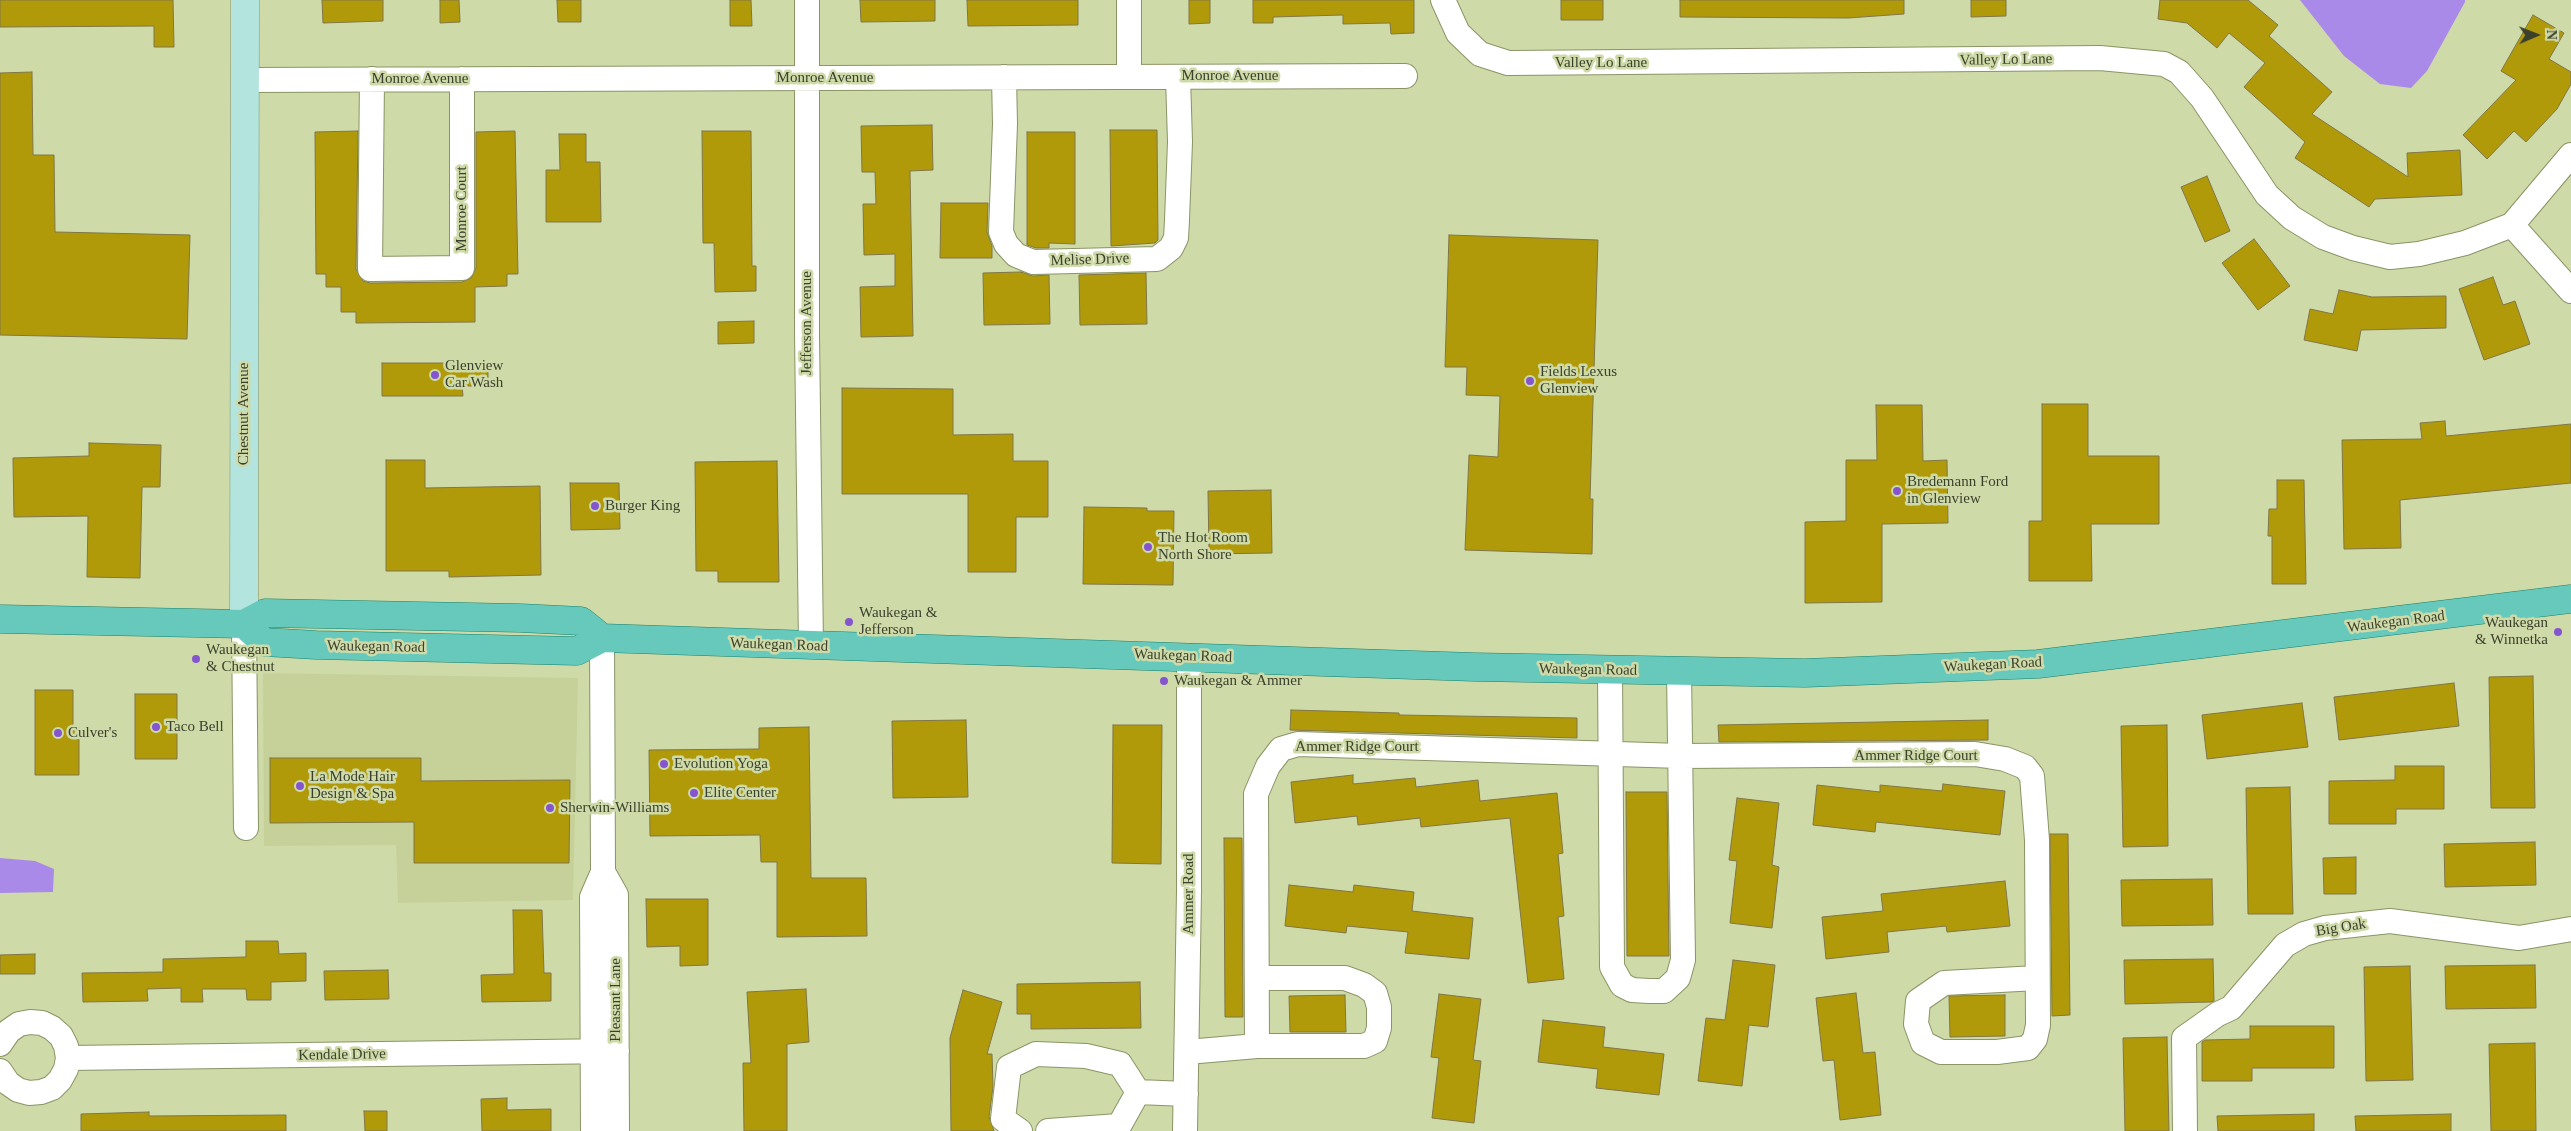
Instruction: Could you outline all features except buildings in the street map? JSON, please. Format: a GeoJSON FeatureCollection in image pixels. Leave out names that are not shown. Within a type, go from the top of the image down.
{"type":"FeatureCollection","features":[{"type":"Feature","properties":{"kind":"main road","name":"Waukegan Road"},"geometry":{"type":"LineString","coordinates":[[244,624],[264,642],[316,645],[577,651],[602,638],[811,646],[1189,656],[1474,668],[1805,673],[2038,664],[2571,599]]}},
{"type":"Feature","properties":{"kind":"main road"},"geometry":{"type":"LineString","coordinates":[[0,619],[244,624]]}},
{"type":"Feature","properties":{"kind":"street","name":"Chestnut Avenue"},"geometry":{"type":"LineString","coordinates":[[245,0],[244,624],[246,828]]}},
{"type":"Feature","properties":{"kind":"street","name":"Jefferson Avenue"},"geometry":{"type":"LineString","coordinates":[[807,0],[807,333],[811,646]]}},
{"type":"Feature","properties":{"kind":"street"},"geometry":{"type":"LineString","coordinates":[[1129,0],[1129,77]]}},
{"type":"Feature","properties":{"kind":"street","name":"Valley Lo Lane"},"geometry":{"type":"LineString","coordinates":[[1443,0],[1458,33],[1480,54],[1508,63],[2100,58],[2164,64],[2179,72],[2202,98],[2267,195],[2292,218],[2323,236],[2353,248],[2390,257],[2420,254],[2466,243],[2512,225],[2571,155]]}},
{"type":"Feature","properties":{"kind":"street","name":"Monroe Avenue"},"geometry":{"type":"LineString","coordinates":[[244,80],[1405,76]]}},
{"type":"Feature","properties":{"kind":"street","name":"Melise Drive"},"geometry":{"type":"LineString","coordinates":[[1004,77],[1005,124],[1001,232],[1006,244],[1016,255],[1034,262],[1158,259],[1171,248],[1176,238],[1177,220],[1180,142],[1178,77]]}},
{"type":"Feature","properties":{"kind":"street","name":"Monroe Court"},"geometry":{"type":"LineString","coordinates":[[372,79],[370,269],[462,268],[462,79]]}},
{"type":"Feature","properties":{"kind":"street"},"geometry":{"type":"LineString","coordinates":[[2512,225],[2571,291]]}},
{"type":"Feature","properties":{"kind":"street","name":"Pleasant Lane"},"geometry":{"type":"LineString","coordinates":[[593,1131],[592,897],[603,872],[602,638]]}},
{"type":"Feature","properties":{"kind":"street","name":"Ammer Road"},"geometry":{"type":"LineString","coordinates":[[1185,1131],[1189,656]]}},
{"type":"Feature","properties":{"kind":"street"},"geometry":{"type":"LineString","coordinates":[[1610,670],[1608,753],[1612,967],[1622,985],[1632,990],[1649,991],[1664,991],[1678,978],[1683,960],[1679,671]]}},
{"type":"Feature","properties":{"kind":"street","name":"Ammer Ridge Court"},"geometry":{"type":"LineString","coordinates":[[1258,1046],[1256,794],[1268,766],[1281,749],[1298,744],[1681,756],[1975,754],[2005,759],[2025,767],[2032,776],[2037,840],[2038,1025],[2035,1039],[2028,1048],[2017,1051],[1941,1052],[1924,1043],[1916,1024],[1918,1001],[1944,983],[2037,978]]}},
{"type":"Feature","properties":{"kind":"street","name":"Pleasant Lane"},"geometry":{"type":"LineString","coordinates":[[603,872],[616,895],[617,1131]]}},
{"type":"Feature","properties":{"kind":"street","name":"Big Oak"},"geometry":{"type":"LineString","coordinates":[[2185,1131],[2184,1038],[2218,1014],[2231,1008],[2285,946],[2304,934],[2325,928],[2390,921],[2519,938],[2571,929]]}},
{"type":"Feature","properties":{"kind":"street"},"geometry":{"type":"LineString","coordinates":[[1187,1052],[1258,1046],[1364,1046],[1375,1041],[1379,1028],[1379,1007],[1375,993],[1364,985],[1346,978],[1258,978]]}},
{"type":"Feature","properties":{"kind":"street"},"geometry":{"type":"LineString","coordinates":[[0,1044],[9,1030],[19,1024],[30,1022],[42,1023],[52,1028],[61,1036],[66,1046],[68,1058],[66,1069],[60,1080],[52,1088],[41,1092],[29,1093],[18,1090],[8,1083],[0,1072]]}},
{"type":"Feature","properties":{"kind":"street","name":"Kendale Drive"},"geometry":{"type":"LineString","coordinates":[[68,1058],[617,1051]]}},
{"type":"Feature","properties":{"kind":"street"},"geometry":{"type":"LineString","coordinates":[[1009,1127],[1009,1067],[1036,1054],[1086,1056],[1120,1064],[1138,1092]]}},
{"type":"Feature","properties":{"kind":"street"},"geometry":{"type":"LineString","coordinates":[[1138,1092],[1186,1094]]}},
{"type":"Feature","properties":{"kind":"street"},"geometry":{"type":"LineString","coordinates":[[1048,1131],[1119,1126],[1138,1092]]}},
{"type":"Feature","properties":{"kind":"shaded area"},"geometry":{"type":"Polygon","coordinates":[[[2300,0],[2465,0],[2465,2],[2427,71],[2411,88],[2380,84],[2344,56],[2300,0]]]}},
{"type":"Feature","properties":{"kind":"shaded area"},"geometry":{"type":"Polygon","coordinates":[[[263,673],[578,678],[573,900],[398,903],[396,845],[264,846],[263,673]]]}},
{"type":"Feature","properties":{"kind":"shaded area"},"geometry":{"type":"Polygon","coordinates":[[[0,858],[35,861],[54,869],[53,892],[0,893],[0,858]]]}},
{"type":"Feature","properties":{"kind":"place","name":"Glenview Car Wash"},"geometry":{"type":"Point","coordinates":[435,375]}},
{"type":"Feature","properties":{"kind":"place","name":"Fields Lexus Glenview"},"geometry":{"type":"Point","coordinates":[1530,381]}},
{"type":"Feature","properties":{"kind":"place","name":"Bredemann Ford in Glenview"},"geometry":{"type":"Point","coordinates":[1897,491]}},
{"type":"Feature","properties":{"kind":"place","name":"Burger King"},"geometry":{"type":"Point","coordinates":[595,506]}},
{"type":"Feature","properties":{"kind":"place","name":"The Hot Room North Shore"},"geometry":{"type":"Point","coordinates":[1148,547]}},
{"type":"Feature","properties":{"kind":"place","name":"Waukegan & Jefferson"},"geometry":{"type":"Point","coordinates":[849,622]}},
{"type":"Feature","properties":{"kind":"place","name":"Waukegan & Winnetka"},"geometry":{"type":"Point","coordinates":[2558,632]}},
{"type":"Feature","properties":{"kind":"place","name":"Waukegan & Chestnut"},"geometry":{"type":"Point","coordinates":[196,659]}},
{"type":"Feature","properties":{"kind":"place","name":"Waukegan & Ammer"},"geometry":{"type":"Point","coordinates":[1164,681]}},
{"type":"Feature","properties":{"kind":"place","name":"Taco Bell"},"geometry":{"type":"Point","coordinates":[156,727]}},
{"type":"Feature","properties":{"kind":"place","name":"Culver's"},"geometry":{"type":"Point","coordinates":[58,733]}},
{"type":"Feature","properties":{"kind":"place","name":"Evolution Yoga"},"geometry":{"type":"Point","coordinates":[664,764]}},
{"type":"Feature","properties":{"kind":"place","name":"La Mode Hair Design & Spa"},"geometry":{"type":"Point","coordinates":[300,786]}},
{"type":"Feature","properties":{"kind":"place","name":"Elite Center"},"geometry":{"type":"Point","coordinates":[694,793]}},
{"type":"Feature","properties":{"kind":"place","name":"Sherwin-Williams"},"geometry":{"type":"Point","coordinates":[550,808]}}]}
